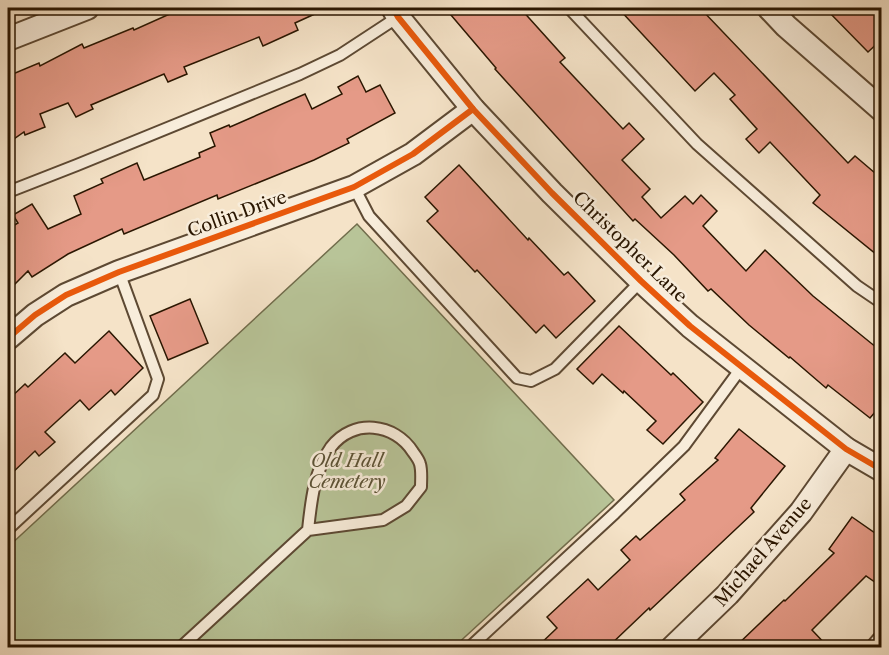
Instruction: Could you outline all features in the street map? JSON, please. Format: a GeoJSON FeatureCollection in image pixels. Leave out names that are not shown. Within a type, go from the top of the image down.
{"type":"FeatureCollection","features":[{"type":"Feature","properties":{"kind":"street"},"geometry":{"type":"LineString","coordinates":[[8,39],[87,8]]}},
{"type":"Feature","properties":{"kind":"street"},"geometry":{"type":"LineString","coordinates":[[769,8],[786,26],[882,110]]}},
{"type":"Feature","properties":{"kind":"street","name":"Christopher Lane"},"geometry":{"type":"LineString","coordinates":[[395,12],[473,109],[552,193],[641,281],[690,326],[742,367],[846,448],[882,470]]}},
{"type":"Feature","properties":{"kind":"street","name":"Collin Drive"},"geometry":{"type":"LineString","coordinates":[[8,338],[35,315],[66,295],[119,272],[354,187],[414,154],[473,109]]}},
{"type":"Feature","properties":{"kind":"street","name":"Michael Avenue"},"geometry":{"type":"LineString","coordinates":[[672,648],[728,594],[794,520],[846,448]]}},
{"type":"Feature","properties":{"kind":"lane"},"geometry":{"type":"LineString","coordinates":[[569,8],[697,144],[857,286],[882,303]]}},
{"type":"Feature","properties":{"kind":"lane"},"geometry":{"type":"LineString","coordinates":[[8,192],[340,56],[395,12]]}},
{"type":"Feature","properties":{"kind":"lane"},"geometry":{"type":"LineString","coordinates":[[354,187],[369,216],[517,378],[531,381],[555,369],[641,281]]}},
{"type":"Feature","properties":{"kind":"lane"},"geometry":{"type":"LineString","coordinates":[[8,529],[153,395],[158,379],[119,272]]}},
{"type":"Feature","properties":{"kind":"lane"},"geometry":{"type":"LineString","coordinates":[[469,648],[684,446],[742,367]]}},
{"type":"Feature","properties":{"kind":"lane"},"geometry":{"type":"LineString","coordinates":[[180,648],[308,530],[383,520],[406,506],[422,487],[420,462],[406,441],[385,429],[363,428],[347,432],[332,446],[320,466],[312,497],[308,530]]}},
{"type":"Feature","properties":{"kind":"lane"},"geometry":{"type":"LineString","coordinates":[[870,648],[882,634]]}},
{"type":"Feature","properties":{"kind":"green space","name":"Old Hall Cemetery"},"geometry":{"type":"Polygon","coordinates":[[[357,224],[614,500],[454,647],[8,648],[8,547],[357,224]]]}},
{"type":"Feature","properties":{"kind":"building"},"geometry":{"type":"Polygon","coordinates":[[[183,8],[328,8],[295,23],[298,30],[263,46],[259,37],[184,67],[187,74],[168,82],[164,74],[91,105],[93,109],[76,117],[68,103],[40,114],[45,127],[25,135],[24,132],[8,143],[8,76],[39,63],[40,66],[82,44],[84,48],[133,28],[134,30],[183,8]]]}},
{"type":"Feature","properties":{"kind":"building"},"geometry":{"type":"Polygon","coordinates":[[[445,8],[520,8],[565,58],[560,62],[623,129],[629,123],[644,139],[622,160],[650,189],[642,197],[661,218],[685,196],[693,204],[701,195],[717,211],[703,226],[746,271],[765,250],[813,296],[882,352],[882,404],[870,418],[828,385],[826,388],[749,325],[711,289],[708,291],[674,255],[635,219],[633,221],[495,69],[445,8]]]}},
{"type":"Feature","properties":{"kind":"building"},"geometry":{"type":"Polygon","coordinates":[[[618,8],[700,8],[848,163],[855,156],[882,179],[882,259],[813,203],[820,195],[770,142],[759,153],[746,139],[757,129],[730,99],[735,95],[714,73],[695,91],[618,8]]]}},
{"type":"Feature","properties":{"kind":"building"},"geometry":{"type":"Polygon","coordinates":[[[825,8],[882,8],[882,39],[868,52],[825,8]]]}},
{"type":"Feature","properties":{"kind":"building"},"geometry":{"type":"Polygon","coordinates":[[[358,76],[366,92],[380,85],[395,113],[347,139],[349,143],[314,160],[218,199],[217,195],[124,234],[122,229],[68,254],[32,277],[28,271],[8,291],[8,229],[18,223],[13,215],[32,204],[48,229],[81,214],[74,196],[103,183],[101,179],[137,163],[144,180],[200,157],[199,153],[215,146],[210,133],[229,125],[230,127],[305,94],[312,109],[342,94],[338,87],[358,76]]]}},
{"type":"Feature","properties":{"kind":"building"},"geometry":{"type":"Polygon","coordinates":[[[459,165],[528,240],[529,238],[564,275],[568,272],[595,301],[556,338],[544,325],[536,333],[427,221],[438,211],[425,197],[459,165]]]}},
{"type":"Feature","properties":{"kind":"building"},"geometry":{"type":"Polygon","coordinates":[[[190,299],[208,343],[168,360],[150,316],[190,299]]]}},
{"type":"Feature","properties":{"kind":"building"},"geometry":{"type":"Polygon","coordinates":[[[619,326],[703,402],[663,444],[647,430],[656,421],[624,391],[623,393],[602,374],[593,384],[577,369],[619,326]]]}},
{"type":"Feature","properties":{"kind":"building"},"geometry":{"type":"Polygon","coordinates":[[[109,331],[143,368],[115,395],[111,390],[89,410],[80,400],[45,432],[55,442],[39,456],[35,451],[8,477],[8,400],[25,384],[28,387],[65,353],[75,363],[109,331]]]}},
{"type":"Feature","properties":{"kind":"building"},"geometry":{"type":"Polygon","coordinates":[[[739,429],[785,466],[751,508],[754,512],[607,648],[536,648],[557,628],[547,617],[588,579],[598,590],[630,560],[621,550],[636,536],[640,540],[685,500],[680,494],[718,460],[715,458],[739,429]]]}},
{"type":"Feature","properties":{"kind":"building"},"geometry":{"type":"Polygon","coordinates":[[[852,517],[882,538],[882,587],[866,576],[812,630],[829,648],[734,648],[834,553],[829,549],[852,517]]]}},
{"type":"Feature","properties":{"kind":"cycle path"},"geometry":{"type":"LineString","coordinates":[[393,8],[473,109],[552,193],[641,281],[690,326],[846,449],[882,470]]}},
{"type":"Feature","properties":{"kind":"cycle path"},"geometry":{"type":"LineString","coordinates":[[8,338],[35,315],[66,295],[119,272],[354,187],[413,154],[473,109]]}}]}
